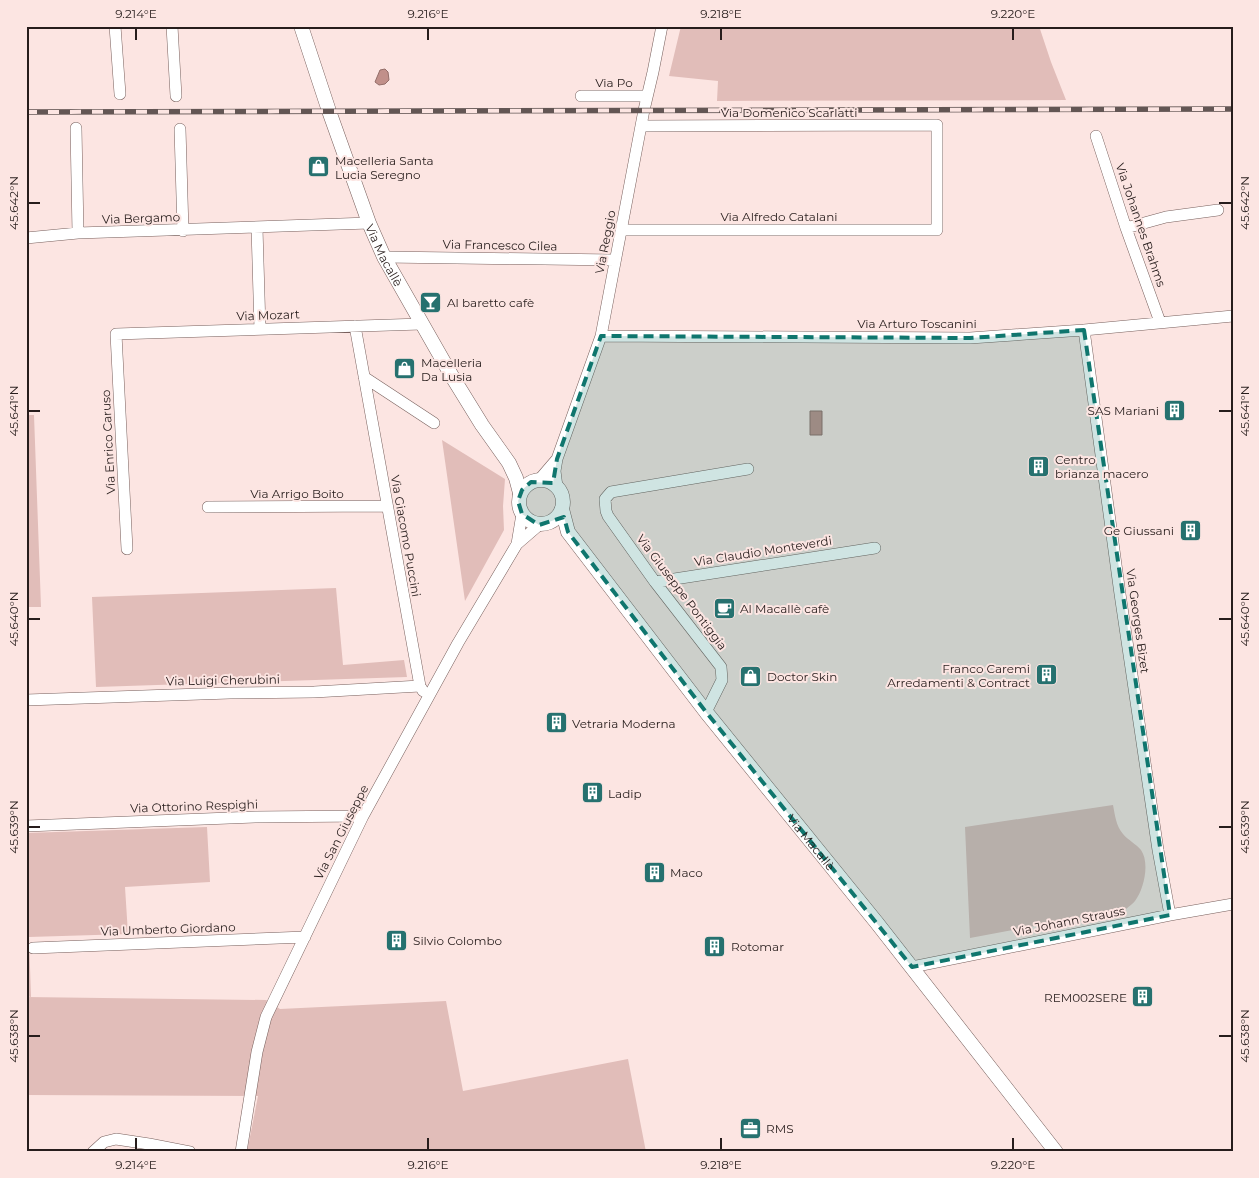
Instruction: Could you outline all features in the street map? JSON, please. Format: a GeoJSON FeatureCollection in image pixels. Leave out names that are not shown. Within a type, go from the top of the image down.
{"type":"FeatureCollection","features":[{"type":"Feature","properties":{"kind":"street"},"geometry":{"type":"LineString","coordinates":[[115,26],[120,94]]}},
{"type":"Feature","properties":{"kind":"street"},"geometry":{"type":"LineString","coordinates":[[172,26],[176,96]]}},
{"type":"Feature","properties":{"kind":"street","name":"Via Macallè"},"geometry":{"type":"LineString","coordinates":[[301,26],[369,223],[384,257],[452,378],[482,426],[509,463],[520,493]]}},
{"type":"Feature","properties":{"kind":"street","name":"Via Reggio"},"geometry":{"type":"LineString","coordinates":[[557,487],[555,471],[557,459],[601,336],[662,26]]}},
{"type":"Feature","properties":{"kind":"street","name":"Via Po"},"geometry":{"type":"LineString","coordinates":[[581,96],[647,96]]}},
{"type":"Feature","properties":{"kind":"street","name":"Via Domenico Scarlatti"},"geometry":{"type":"LineString","coordinates":[[642,126],[937,125],[936,230]]}},
{"type":"Feature","properties":{"kind":"street"},"geometry":{"type":"LineString","coordinates":[[76,128],[78,234]]}},
{"type":"Feature","properties":{"kind":"street"},"geometry":{"type":"LineString","coordinates":[[180,129],[183,230]]}},
{"type":"Feature","properties":{"kind":"street","name":"Via Johannes Brahms"},"geometry":{"type":"LineString","coordinates":[[1096,136],[1126,228],[1160,322]]}},
{"type":"Feature","properties":{"kind":"street"},"geometry":{"type":"LineString","coordinates":[[1126,228],[1166,217],[1218,210]]}},
{"type":"Feature","properties":{"kind":"street","name":"Via Bergamo"},"geometry":{"type":"LineString","coordinates":[[26,238],[78,234],[369,223]]}},
{"type":"Feature","properties":{"kind":"street"},"geometry":{"type":"LineString","coordinates":[[257,228],[260,330]]}},
{"type":"Feature","properties":{"kind":"street","name":"Via Alfredo Catalani"},"geometry":{"type":"LineString","coordinates":[[622,230],[936,230]]}},
{"type":"Feature","properties":{"kind":"street","name":"Via Francesco Cilea"},"geometry":{"type":"LineString","coordinates":[[384,257],[615,260]]}},
{"type":"Feature","properties":{"kind":"street","name":"Via Arturo Toscanini"},"geometry":{"type":"LineString","coordinates":[[601,336],[970,338],[1084,330],[1233,316]]}},
{"type":"Feature","properties":{"kind":"street","name":"Via Mozart"},"geometry":{"type":"LineString","coordinates":[[116,334],[421,324]]}},
{"type":"Feature","properties":{"kind":"street","name":"Via Giacomo Puccini"},"geometry":{"type":"LineString","coordinates":[[355,326],[420,686],[428,699]]}},
{"type":"Feature","properties":{"kind":"street","name":"Via Georges Bizet"},"geometry":{"type":"LineString","coordinates":[[1084,330],[1158,850],[1170,915]]}},
{"type":"Feature","properties":{"kind":"street","name":"Via Enrico Caruso"},"geometry":{"type":"LineString","coordinates":[[116,334],[127,548]]}},
{"type":"Feature","properties":{"kind":"street"},"geometry":{"type":"LineString","coordinates":[[364,376],[434,422]]}},
{"type":"Feature","properties":{"kind":"street","name":"Via Reggio"},"geometry":{"type":"LineString","coordinates":[[538,480],[557,459]]}},
{"type":"Feature","properties":{"kind":"street","name":"Via Macallè"},"geometry":{"type":"LineString","coordinates":[[509,463],[538,480]]}},
{"type":"Feature","properties":{"kind":"street","name":"Via Giuseppe Pontiggia"},"geometry":{"type":"LineString","coordinates":[[706,712],[722,680],[721,667],[655,582],[606,511],[605,499],[612,492],[748,469]]}},
{"type":"Feature","properties":{"kind":"street"},"geometry":{"type":"LineString","coordinates":[[542,524],[556,518],[563,505],[562,495],[557,487],[549,482],[538,480],[528,484],[520,493],[519,506],[522,514],[530,522],[568,532]]}},
{"type":"Feature","properties":{"kind":"street","name":"Via Arrigo Boito"},"geometry":{"type":"LineString","coordinates":[[208,507],[387,506]]}},
{"type":"Feature","properties":{"kind":"street","name":"Via Macallè"},"geometry":{"type":"LineString","coordinates":[[562,509],[568,532],[706,712],[912,966],[1056,1152]]}},
{"type":"Feature","properties":{"kind":"street","name":"Via San Giuseppe"},"geometry":{"type":"LineString","coordinates":[[241,1152],[257,1052],[266,1017],[363,816],[458,643],[516,544],[522,514]]}},
{"type":"Feature","properties":{"kind":"street","name":"Via San Giuseppe"},"geometry":{"type":"LineString","coordinates":[[516,544],[542,524]]}},
{"type":"Feature","properties":{"kind":"street","name":"Via Claudio Monteverdi"},"geometry":{"type":"LineString","coordinates":[[655,582],[876,548]]}},
{"type":"Feature","properties":{"kind":"street","name":"Via Luigi Cherubini"},"geometry":{"type":"LineString","coordinates":[[26,700],[314,692],[420,686]]}},
{"type":"Feature","properties":{"kind":"street","name":"Via Ottorino Respighi"},"geometry":{"type":"LineString","coordinates":[[26,826],[255,817],[363,816]]}},
{"type":"Feature","properties":{"kind":"street","name":"Via Johann Strauss"},"geometry":{"type":"LineString","coordinates":[[912,966],[1233,904]]}},
{"type":"Feature","properties":{"kind":"street","name":"Via Umberto Giordano"},"geometry":{"type":"LineString","coordinates":[[33,948],[305,937]]}},
{"type":"Feature","properties":{"kind":"street"},"geometry":{"type":"LineString","coordinates":[[93,1152],[104,1142],[116,1139],[190,1152]]}},
{"type":"Feature","properties":{"kind":"highlighted area"},"geometry":{"type":"Polygon","coordinates":[[[1084,330],[1170,915],[912,967],[706,712],[568,532],[564,517],[539,525],[522,514],[518,501],[522,490],[531,482],[553,483],[557,459],[601,336],[970,338],[1084,330]]]}},
{"type":"Feature","properties":{"kind":"shaded area"},"geometry":{"type":"Polygon","coordinates":[[[681,26],[1039,26],[1066,100],[717,101],[718,81],[669,76],[681,26]]]}},
{"type":"Feature","properties":{"kind":"shaded area"},"geometry":{"type":"Polygon","coordinates":[[[385,69],[388,72],[389,80],[385,84],[379,85],[375,82],[380,70],[385,69]]]}},
{"type":"Feature","properties":{"kind":"shaded area"},"geometry":{"type":"Polygon","coordinates":[[[810,411],[822,411],[822,435],[810,435],[810,411]]]}},
{"type":"Feature","properties":{"kind":"shaded area"},"geometry":{"type":"Polygon","coordinates":[[[26,415],[34,415],[41,607],[26,607],[26,415]]]}},
{"type":"Feature","properties":{"kind":"shaded area"},"geometry":{"type":"Polygon","coordinates":[[[442,440],[505,479],[504,530],[465,601],[442,440]]]}},
{"type":"Feature","properties":{"kind":"shaded area"},"geometry":{"type":"Polygon","coordinates":[[[336,588],[343,665],[404,660],[407,677],[96,687],[92,597],[336,588]]]}},
{"type":"Feature","properties":{"kind":"shaded area"},"geometry":{"type":"Polygon","coordinates":[[[1113,805],[1119,828],[1144,855],[1145,876],[1141,890],[1133,903],[1126,909],[970,938],[965,827],[1113,805]]]}},
{"type":"Feature","properties":{"kind":"shaded area"},"geometry":{"type":"Polygon","coordinates":[[[207,827],[210,882],[125,887],[128,934],[29,937],[31,997],[26,996],[26,833],[207,827]]]}},
{"type":"Feature","properties":{"kind":"shaded area"},"geometry":{"type":"Polygon","coordinates":[[[26,997],[266,1000],[280,1009],[446,1001],[463,1091],[628,1059],[646,1152],[247,1152],[258,1096],[26,1095],[26,997]]]}},
{"type":"Feature","properties":{"kind":"railway"},"geometry":{"type":"LineString","coordinates":[[26,112],[1233,109]]}},
{"type":"Feature","properties":{"kind":"place","name":"Macelleria Santa Lucia Seregno"},"geometry":{"type":"Point","coordinates":[319,167]}},
{"type":"Feature","properties":{"kind":"place","name":"Al baretto cafè"},"geometry":{"type":"Point","coordinates":[431,302]}},
{"type":"Feature","properties":{"kind":"place","name":"Macelleria Da Lusia"},"geometry":{"type":"Point","coordinates":[405,369]}},
{"type":"Feature","properties":{"kind":"place","name":"SAS Mariani"},"geometry":{"type":"Point","coordinates":[1175,410]}},
{"type":"Feature","properties":{"kind":"place","name":"Centro brianza macero"},"geometry":{"type":"Point","coordinates":[1039,466]}},
{"type":"Feature","properties":{"kind":"place","name":"Ge Giussani"},"geometry":{"type":"Point","coordinates":[1190,530]}},
{"type":"Feature","properties":{"kind":"place","name":"Al Macallè cafè"},"geometry":{"type":"Point","coordinates":[724,608]}},
{"type":"Feature","properties":{"kind":"place","name":"Franco Caremi Arredamenti & Contract"},"geometry":{"type":"Point","coordinates":[1046,675]}},
{"type":"Feature","properties":{"kind":"place","name":"Doctor Skin"},"geometry":{"type":"Point","coordinates":[751,676]}},
{"type":"Feature","properties":{"kind":"place","name":"Vetraria Moderna"},"geometry":{"type":"Point","coordinates":[556,723]}},
{"type":"Feature","properties":{"kind":"place","name":"Ladip"},"geometry":{"type":"Point","coordinates":[592,793]}},
{"type":"Feature","properties":{"kind":"place","name":"Maco"},"geometry":{"type":"Point","coordinates":[654,872]}},
{"type":"Feature","properties":{"kind":"place","name":"Silvio Colombo"},"geometry":{"type":"Point","coordinates":[397,940]}},
{"type":"Feature","properties":{"kind":"place","name":"Rotomar"},"geometry":{"type":"Point","coordinates":[715,946]}},
{"type":"Feature","properties":{"kind":"place","name":"REM002SERE"},"geometry":{"type":"Point","coordinates":[1143,997]}},
{"type":"Feature","properties":{"kind":"place","name":"RMS"},"geometry":{"type":"Point","coordinates":[750,1128]}}]}
